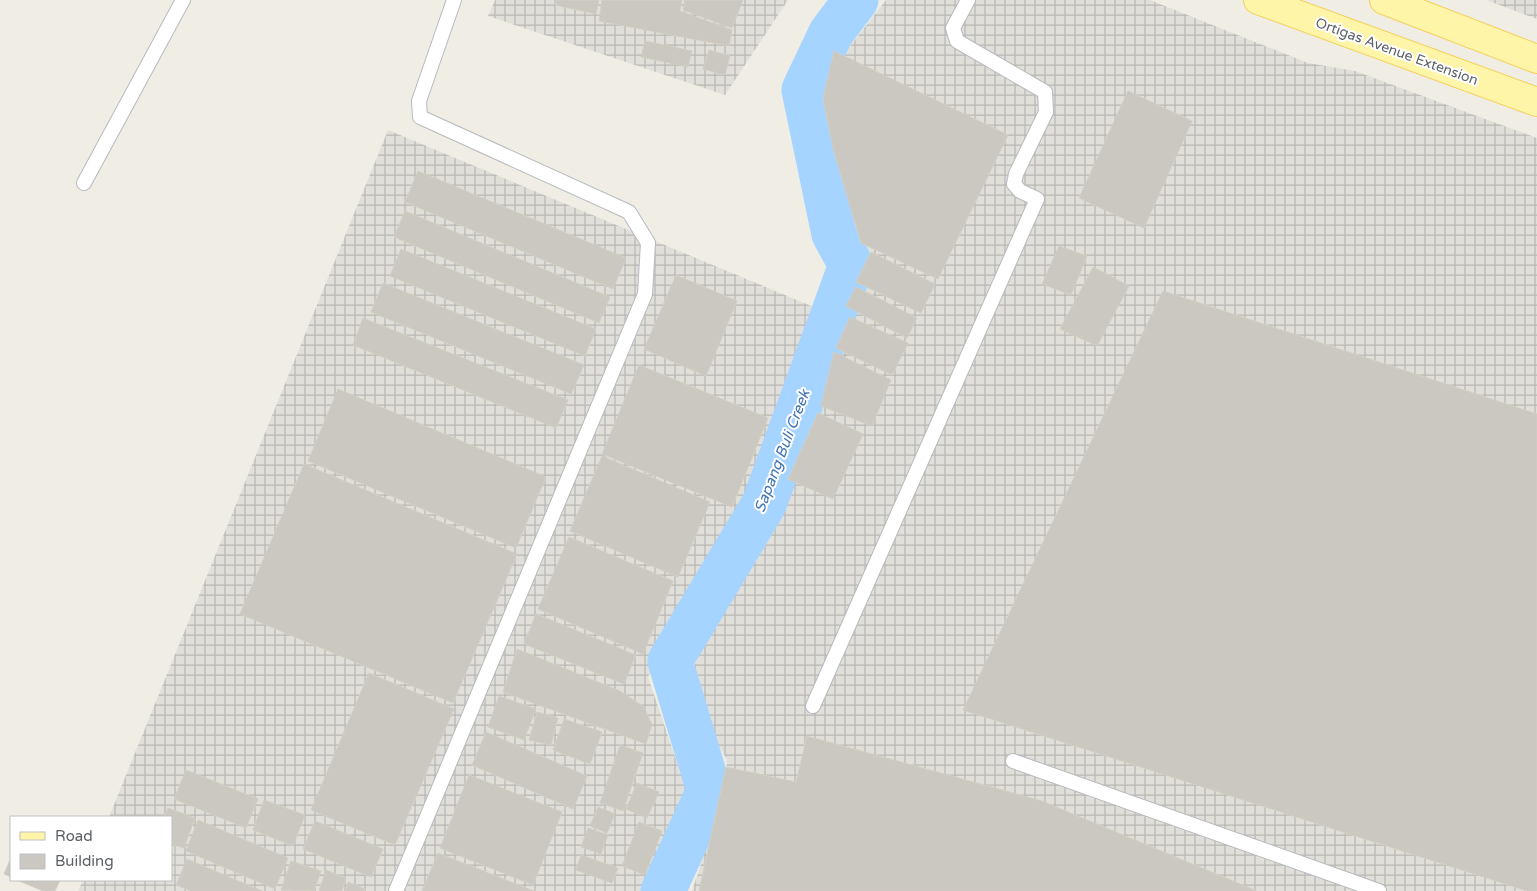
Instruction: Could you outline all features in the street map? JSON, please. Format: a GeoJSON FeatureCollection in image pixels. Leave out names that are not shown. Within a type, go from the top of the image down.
{"type":"FeatureCollection","features":[{"type":"Feature","properties":{"kind":"main road","name":"Ortigas Avenue Extension"},"geometry":{"type":"LineString","coordinates":[[1258,0],[1537,102]]}},
{"type":"Feature","properties":{"kind":"main road"},"geometry":{"type":"LineString","coordinates":[[1384,0],[1537,59]]}},
{"type":"Feature","properties":{"kind":"lane"},"geometry":{"type":"LineString","coordinates":[[84,183],[183,0]]}},
{"type":"Feature","properties":{"kind":"lane"},"geometry":{"type":"LineString","coordinates":[[396,891],[645,294],[648,243],[629,212],[420,117],[419,101],[454,0]]}},
{"type":"Feature","properties":{"kind":"lane"},"geometry":{"type":"LineString","coordinates":[[813,706],[1037,199],[1020,191],[1014,184],[1016,174],[1046,112],[1046,92],[957,41],[953,28],[968,0]]}},
{"type":"Feature","properties":{"kind":"lane"},"geometry":{"type":"LineString","coordinates":[[1013,761],[1379,891]]}},
{"type":"Feature","properties":{"kind":"shaded area"},"geometry":{"type":"Polygon","coordinates":[[[495,0],[788,0],[725,95],[488,16],[495,0]]]}},
{"type":"Feature","properties":{"kind":"shaded area"},"geometry":{"type":"Polygon","coordinates":[[[886,0],[1150,0],[1308,63],[1355,71],[1537,138],[1537,891],[692,891],[728,781],[726,758],[686,689],[710,625],[763,519],[868,260],[862,230],[838,175],[829,114],[832,69],[886,0]]]}},
{"type":"Feature","properties":{"kind":"shaded area"},"geometry":{"type":"Polygon","coordinates":[[[1486,0],[1537,0],[1537,19],[1486,0]]]}},
{"type":"Feature","properties":{"kind":"shaded area"},"geometry":{"type":"Polygon","coordinates":[[[388,130],[821,310],[741,503],[648,677],[691,804],[654,891],[78,891],[83,881],[172,881],[172,816],[109,816],[388,130]]]}},
{"type":"Feature","properties":{"kind":"building"},"geometry":{"type":"Polygon","coordinates":[[[556,0],[599,0],[596,14],[555,5],[556,0]]]}},
{"type":"Feature","properties":{"kind":"building"},"geometry":{"type":"Polygon","coordinates":[[[602,0],[682,0],[680,11],[732,30],[729,46],[599,21],[602,0]]]}},
{"type":"Feature","properties":{"kind":"building"},"geometry":{"type":"Polygon","coordinates":[[[686,0],[743,0],[732,28],[683,10],[686,0]]]}},
{"type":"Feature","properties":{"kind":"building"},"geometry":{"type":"Polygon","coordinates":[[[645,41],[692,51],[688,67],[641,57],[645,41]]]}},
{"type":"Feature","properties":{"kind":"building"},"geometry":{"type":"Polygon","coordinates":[[[709,50],[730,56],[725,75],[703,69],[709,50]]]}},
{"type":"Feature","properties":{"kind":"building"},"geometry":{"type":"Polygon","coordinates":[[[834,51],[1008,135],[938,279],[861,243],[834,152],[823,99],[834,51]]]}},
{"type":"Feature","properties":{"kind":"building"},"geometry":{"type":"Polygon","coordinates":[[[1128,91],[1192,121],[1144,228],[1079,198],[1128,91]]]}},
{"type":"Feature","properties":{"kind":"building"},"geometry":{"type":"Polygon","coordinates":[[[418,171],[626,258],[613,289],[405,202],[418,171]]]}},
{"type":"Feature","properties":{"kind":"building"},"geometry":{"type":"Polygon","coordinates":[[[405,211],[610,297],[599,323],[394,237],[405,211]]]}},
{"type":"Feature","properties":{"kind":"building"},"geometry":{"type":"Polygon","coordinates":[[[1059,246],[1087,256],[1071,295],[1042,284],[1059,246]]]}},
{"type":"Feature","properties":{"kind":"building"},"geometry":{"type":"Polygon","coordinates":[[[401,249],[596,329],[585,356],[390,276],[401,249]]]}},
{"type":"Feature","properties":{"kind":"building"},"geometry":{"type":"Polygon","coordinates":[[[871,252],[935,284],[921,313],[856,282],[871,252]]]}},
{"type":"Feature","properties":{"kind":"building"},"geometry":{"type":"Polygon","coordinates":[[[1093,267],[1129,286],[1097,346],[1060,329],[1093,267]]]}},
{"type":"Feature","properties":{"kind":"building"},"geometry":{"type":"Polygon","coordinates":[[[676,275],[737,301],[706,376],[644,349],[676,275]]]}},
{"type":"Feature","properties":{"kind":"building"},"geometry":{"type":"Polygon","coordinates":[[[383,283],[584,365],[571,394],[371,312],[383,283]]]}},
{"type":"Feature","properties":{"kind":"building"},"geometry":{"type":"Polygon","coordinates":[[[856,287],[917,318],[907,338],[846,306],[856,287]]]}},
{"type":"Feature","properties":{"kind":"building"},"geometry":{"type":"Polygon","coordinates":[[[1163,291],[1537,414],[1537,891],[1527,891],[963,710],[1163,291]]]}},
{"type":"Feature","properties":{"kind":"building"},"geometry":{"type":"Polygon","coordinates":[[[850,317],[908,343],[892,375],[836,348],[850,317]]]}},
{"type":"Feature","properties":{"kind":"building"},"geometry":{"type":"Polygon","coordinates":[[[363,318],[568,400],[556,428],[353,345],[363,318]]]}},
{"type":"Feature","properties":{"kind":"building"},"geometry":{"type":"Polygon","coordinates":[[[834,352],[891,380],[872,426],[821,406],[834,352]]]}},
{"type":"Feature","properties":{"kind":"building"},"geometry":{"type":"Polygon","coordinates":[[[639,365],[768,418],[732,507],[602,454],[639,365]]]}},
{"type":"Feature","properties":{"kind":"building"},"geometry":{"type":"Polygon","coordinates":[[[338,389],[546,477],[516,548],[308,461],[338,389]]]}},
{"type":"Feature","properties":{"kind":"building"},"geometry":{"type":"Polygon","coordinates":[[[818,413],[863,434],[833,499],[788,479],[818,413]]]}},
{"type":"Feature","properties":{"kind":"building"},"geometry":{"type":"Polygon","coordinates":[[[602,456],[710,502],[678,577],[570,531],[602,456]]]}},
{"type":"Feature","properties":{"kind":"building"},"geometry":{"type":"Polygon","coordinates":[[[304,464],[517,554],[453,703],[240,614],[304,464]]]}},
{"type":"Feature","properties":{"kind":"building"},"geometry":{"type":"Polygon","coordinates":[[[569,537],[673,581],[643,654],[538,609],[569,537]]]}},
{"type":"Feature","properties":{"kind":"building"},"geometry":{"type":"Polygon","coordinates":[[[536,614],[636,655],[624,684],[524,644],[536,614]]]}},
{"type":"Feature","properties":{"kind":"building"},"geometry":{"type":"Polygon","coordinates":[[[517,649],[620,691],[644,707],[652,725],[646,744],[503,692],[517,649]]]}},
{"type":"Feature","properties":{"kind":"building"},"geometry":{"type":"Polygon","coordinates":[[[369,673],[454,709],[395,845],[311,810],[369,673]]]}},
{"type":"Feature","properties":{"kind":"building"},"geometry":{"type":"Polygon","coordinates":[[[499,696],[536,709],[524,740],[488,727],[499,696]]]}},
{"type":"Feature","properties":{"kind":"building"},"geometry":{"type":"Polygon","coordinates":[[[537,712],[558,718],[551,745],[529,740],[537,712]]]}},
{"type":"Feature","properties":{"kind":"building"},"geometry":{"type":"Polygon","coordinates":[[[564,719],[602,732],[590,764],[553,750],[564,719]]]}},
{"type":"Feature","properties":{"kind":"building"},"geometry":{"type":"Polygon","coordinates":[[[486,732],[587,776],[573,809],[472,765],[486,732]]]}},
{"type":"Feature","properties":{"kind":"building"},"geometry":{"type":"Polygon","coordinates":[[[807,736],[1042,801],[1257,891],[699,891],[726,767],[796,782],[807,736]]]}},
{"type":"Feature","properties":{"kind":"building"},"geometry":{"type":"Polygon","coordinates":[[[620,745],[643,753],[623,811],[600,803],[620,745]]]}},
{"type":"Feature","properties":{"kind":"building"},"geometry":{"type":"Polygon","coordinates":[[[186,770],[258,799],[246,828],[174,799],[186,770]]]}},
{"type":"Feature","properties":{"kind":"building"},"geometry":{"type":"Polygon","coordinates":[[[469,775],[562,812],[533,885],[440,848],[469,775]]]}},
{"type":"Feature","properties":{"kind":"building"},"geometry":{"type":"Polygon","coordinates":[[[637,783],[659,792],[647,818],[626,809],[637,783]]]}},
{"type":"Feature","properties":{"kind":"building"},"geometry":{"type":"Polygon","coordinates":[[[264,800],[305,815],[293,846],[253,830],[264,800]]]}},
{"type":"Feature","properties":{"kind":"building"},"geometry":{"type":"Polygon","coordinates":[[[598,807],[615,814],[607,833],[590,826],[598,807]]]}},
{"type":"Feature","properties":{"kind":"building"},"geometry":{"type":"Polygon","coordinates":[[[168,808],[195,818],[184,848],[172,844],[172,816],[164,816],[168,808]]]}},
{"type":"Feature","properties":{"kind":"building"},"geometry":{"type":"Polygon","coordinates":[[[198,820],[288,858],[275,889],[186,851],[198,820]]]}},
{"type":"Feature","properties":{"kind":"building"},"geometry":{"type":"Polygon","coordinates":[[[315,821],[383,849],[371,877],[303,849],[315,821]]]}},
{"type":"Feature","properties":{"kind":"building"},"geometry":{"type":"Polygon","coordinates":[[[639,822],[662,831],[645,875],[622,866],[639,822]]]}},
{"type":"Feature","properties":{"kind":"building"},"geometry":{"type":"Polygon","coordinates":[[[588,828],[608,835],[601,854],[581,847],[588,828]]]}},
{"type":"Feature","properties":{"kind":"building"},"geometry":{"type":"Polygon","coordinates":[[[438,853],[534,891],[422,891],[438,853]]]}},
{"type":"Feature","properties":{"kind":"building"},"geometry":{"type":"Polygon","coordinates":[[[581,855],[618,868],[612,883],[576,870],[581,855]]]}},
{"type":"Feature","properties":{"kind":"building"},"geometry":{"type":"Polygon","coordinates":[[[187,859],[262,891],[191,891],[176,885],[187,859]]]}},
{"type":"Feature","properties":{"kind":"building"},"geometry":{"type":"Polygon","coordinates":[[[10,860],[10,877],[4,874],[10,860]]]}},
{"type":"Feature","properties":{"kind":"building"},"geometry":{"type":"Polygon","coordinates":[[[291,861],[321,871],[314,891],[281,890],[291,861]]]}},
{"type":"Feature","properties":{"kind":"building"},"geometry":{"type":"Polygon","coordinates":[[[326,870],[346,878],[342,891],[319,891],[326,870]]]}},
{"type":"Feature","properties":{"kind":"building"},"geometry":{"type":"Polygon","coordinates":[[[19,881],[60,881],[55,891],[43,891],[19,881]]]}},
{"type":"Feature","properties":{"kind":"building"},"geometry":{"type":"Polygon","coordinates":[[[348,882],[365,889],[364,891],[345,891],[348,882]]]}},
{"type":"Feature","properties":{"kind":"waterway","name":"Sapang Buli Creek"},"geometry":{"type":"LineString","coordinates":[[663,891],[709,790],[670,661],[764,504],[851,265],[834,234],[804,90],[831,33],[856,0]]}}]}
